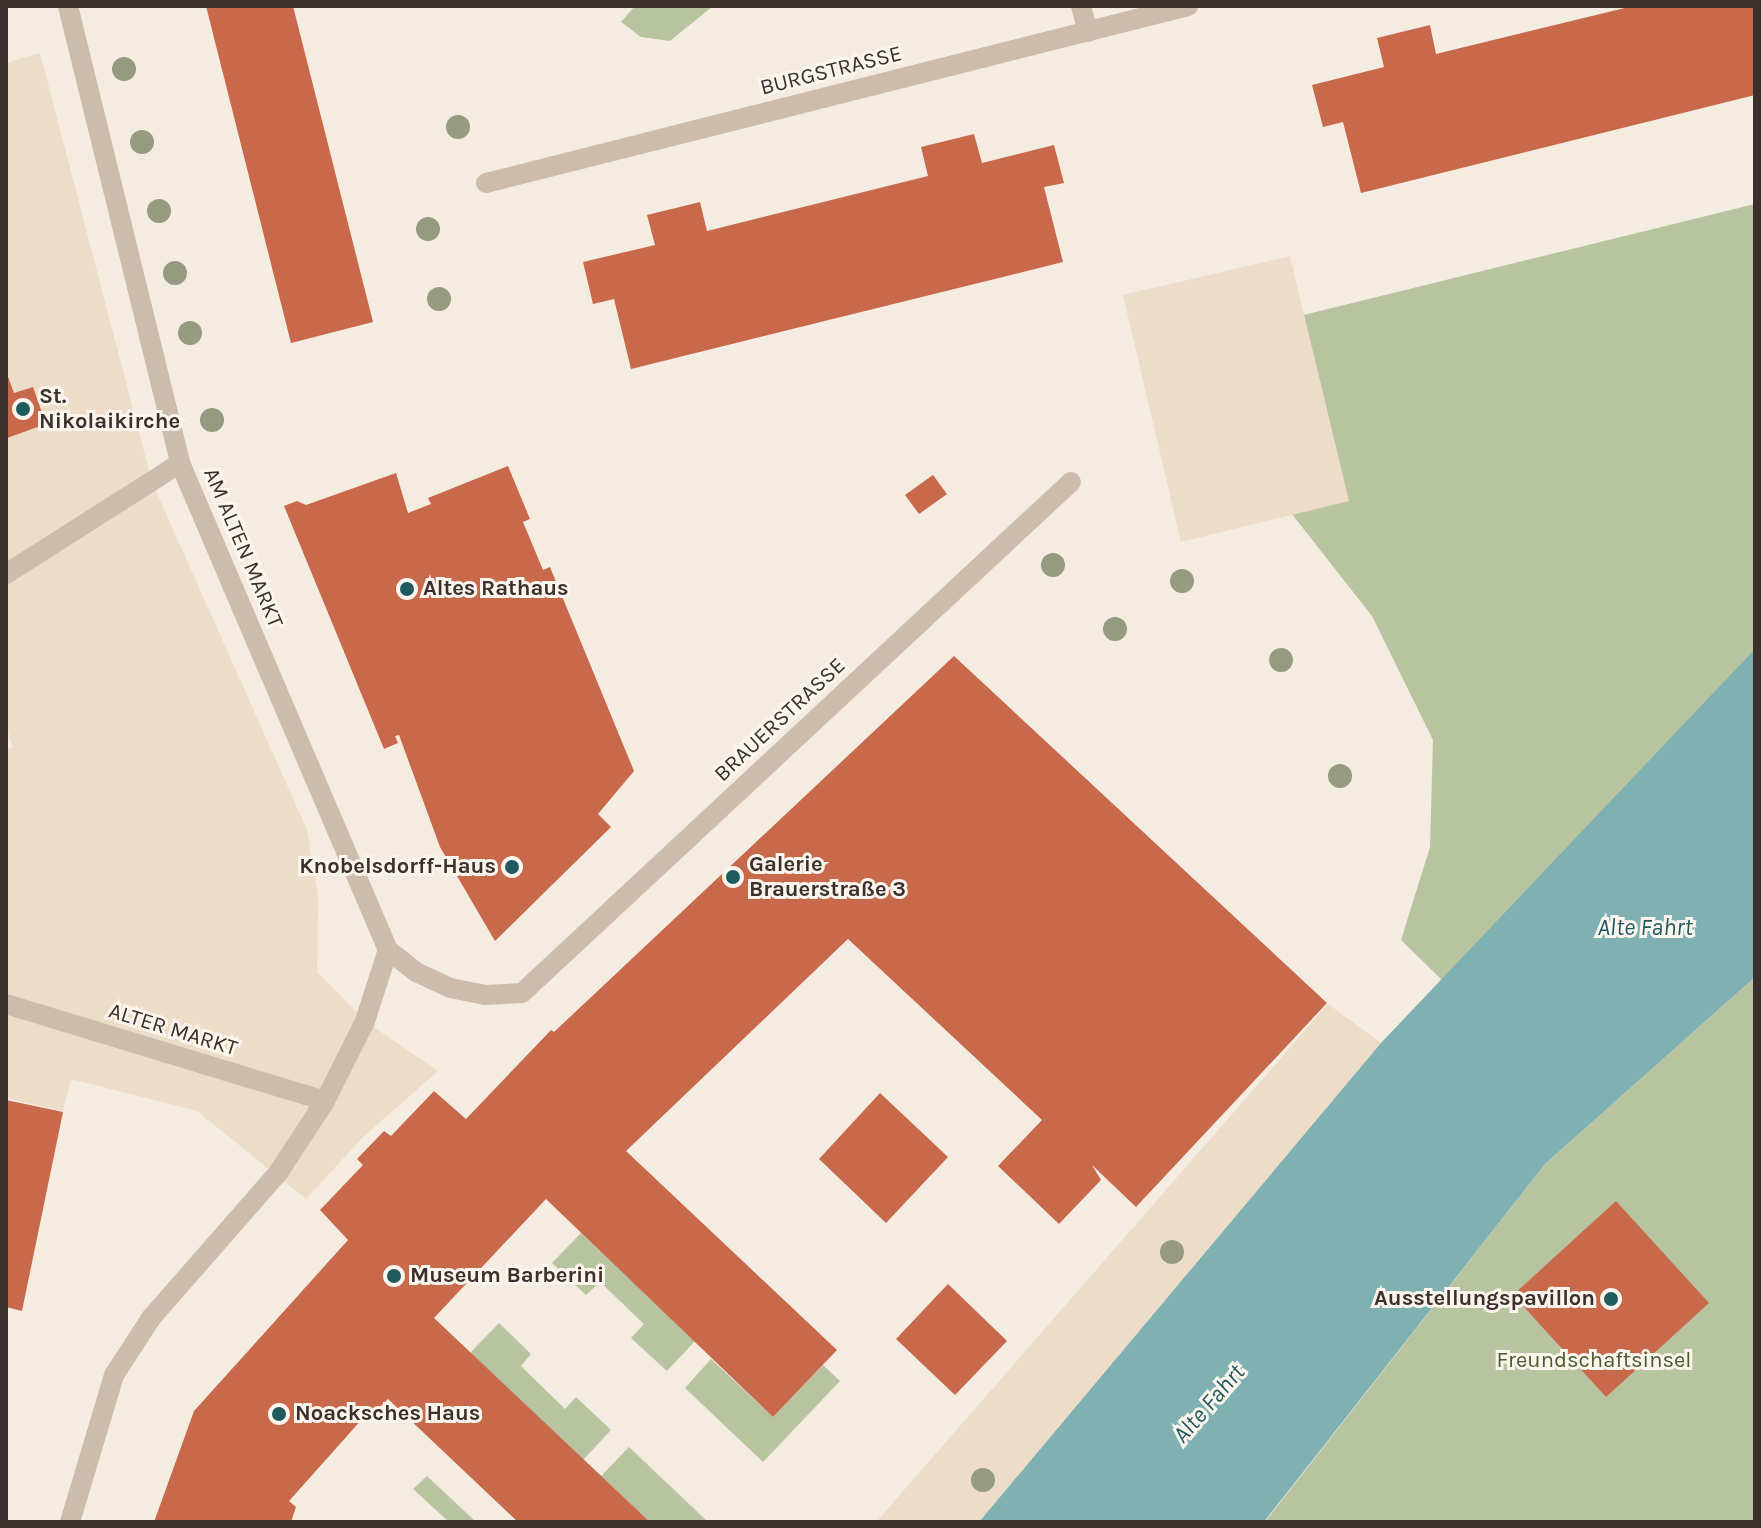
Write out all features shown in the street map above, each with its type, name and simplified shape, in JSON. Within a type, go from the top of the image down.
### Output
[{"type":"street","name":"AM ALTEN MARKT","points":[[68,6],[180,463],[388,950]]},
{"type":"street","points":[[1081,6],[1088,32]]},
{"type":"street","name":"BURGSTRASSE","points":[[486,183],[1188,6]]},
{"type":"street","points":[[6,574],[180,463]]},
{"type":"street","name":"BRAUERSTRASSE","points":[[388,950],[416,972],[450,988],[485,995],[522,993],[1071,482]]},
{"type":"street","points":[[70,1522],[114,1375],[151,1318],[278,1173],[325,1101],[365,1021],[388,950]]},
{"type":"street","name":"ALTER MARKT","points":[[6,1004],[325,1101]]},
{"type":"green space","points":[[635,6],[713,6],[670,41],[641,37],[621,22]]},
{"type":"green space","points":[[1755,204],[1755,649],[1444,982],[1401,940],[1430,847],[1433,740],[1372,616],[1262,476],[1238,331]]},
{"type":"green space","name":"Freundschaftsinsel","points":[[1755,977],[1755,1522],[1265,1522],[1545,1164]]},
{"type":"green space","points":[[581,1233],[695,1341],[667,1371],[631,1338],[644,1324],[600,1282],[586,1295],[552,1263]]},
{"type":"green space","points":[[499,1323],[531,1354],[521,1366],[565,1409],[576,1397],[611,1430],[583,1460],[470,1353]]},
{"type":"green space","points":[[711,1359],[773,1417],[823,1365],[840,1381],[763,1462],[685,1388]]},
{"type":"green space","points":[[629,1447],[707,1521],[650,1522],[601,1476]]},
{"type":"green space","points":[[427,1476],[476,1522],[449,1522],[413,1489]]},
{"type":"shaded area","points":[[40,53],[152,482],[307,830],[318,898],[317,972],[365,1021],[438,1071],[363,1137],[306,1199],[197,1111],[71,1079],[63,1111],[6,1098],[6,750],[13,747],[6,726],[6,433],[46,424],[33,387],[14,393],[6,369],[6,63]]},
{"type":"shaded area","points":[[1290,256],[1349,501],[1181,542],[1123,295]]},
{"type":"shaded area","points":[[1328,1004],[1381,1043],[979,1522],[870,1522],[878,1520]]},
{"type":"water","name":"Alte Fahrt","points":[[1755,649],[1755,977],[1545,1164],[1264,1522],[979,1522],[1381,1043]]},
{"type":"building","points":[[206,6],[293,6],[373,322],[291,343]]},
{"type":"building","points":[[1633,6],[1755,6],[1755,95],[1361,193],[1343,122],[1323,127],[1312,85],[1384,67],[1377,38],[1430,25],[1436,54]]},
{"type":"building","points":[[974,134],[982,163],[1054,145],[1064,183],[1044,187],[1063,262],[631,369],[614,299],[593,304],[583,262],[655,245],[647,215],[700,202],[707,231],[928,176],[921,147]]},
{"type":"building","name":"St. Nikolaikirche","points":[[6,371],[14,393],[33,387],[46,424],[7,438]]},
{"type":"building","points":[[508,466],[530,519],[523,522],[543,570],[550,567],[634,771],[598,814],[611,827],[495,941],[440,847],[399,735],[395,736],[398,743],[384,749],[284,506],[297,501],[306,505],[396,473],[408,513],[431,504],[428,498]]},
{"type":"building","points":[[933,475],[947,494],[919,514],[905,495]]},
{"type":"building","points":[[954,656],[1327,1003],[1136,1207],[1092,1165],[1101,1180],[1059,1224],[998,1166],[1042,1120],[848,939],[626,1151],[837,1350],[773,1417],[546,1199],[434,1318],[650,1522],[518,1522],[388,1399],[368,1419],[364,1417],[289,1501],[296,1507],[291,1522],[154,1522],[194,1411],[348,1240],[320,1210],[363,1165],[357,1159],[384,1131],[391,1136],[434,1091],[466,1119],[551,1030],[554,1032]]},
{"type":"building","points":[[880,1093],[948,1157],[886,1223],[819,1159]]},
{"type":"building","points":[[6,1100],[63,1112],[22,1311],[6,1307]]},
{"type":"building","name":"Ausstellungspavillon","points":[[1616,1201],[1709,1303],[1606,1397],[1513,1295]]},
{"type":"building","points":[[948,1284],[1007,1341],[955,1395],[896,1339]]},
{"type":"place","name":"St. Nikolaikirche","points":[[23,409]]},
{"type":"place","name":"Altes Rathaus","points":[[407,589]]},
{"type":"place","name":"Knobelsdorff-Haus","points":[[512,867]]},
{"type":"place","name":"Galerie Brauerstraße 3","points":[[733,877]]},
{"type":"place","name":"Museum Barberini","points":[[394,1276]]},
{"type":"place","name":"Ausstellungspavillon","points":[[1611,1299]]},
{"type":"place","name":"Noacksches Haus","points":[[279,1414]]}]
